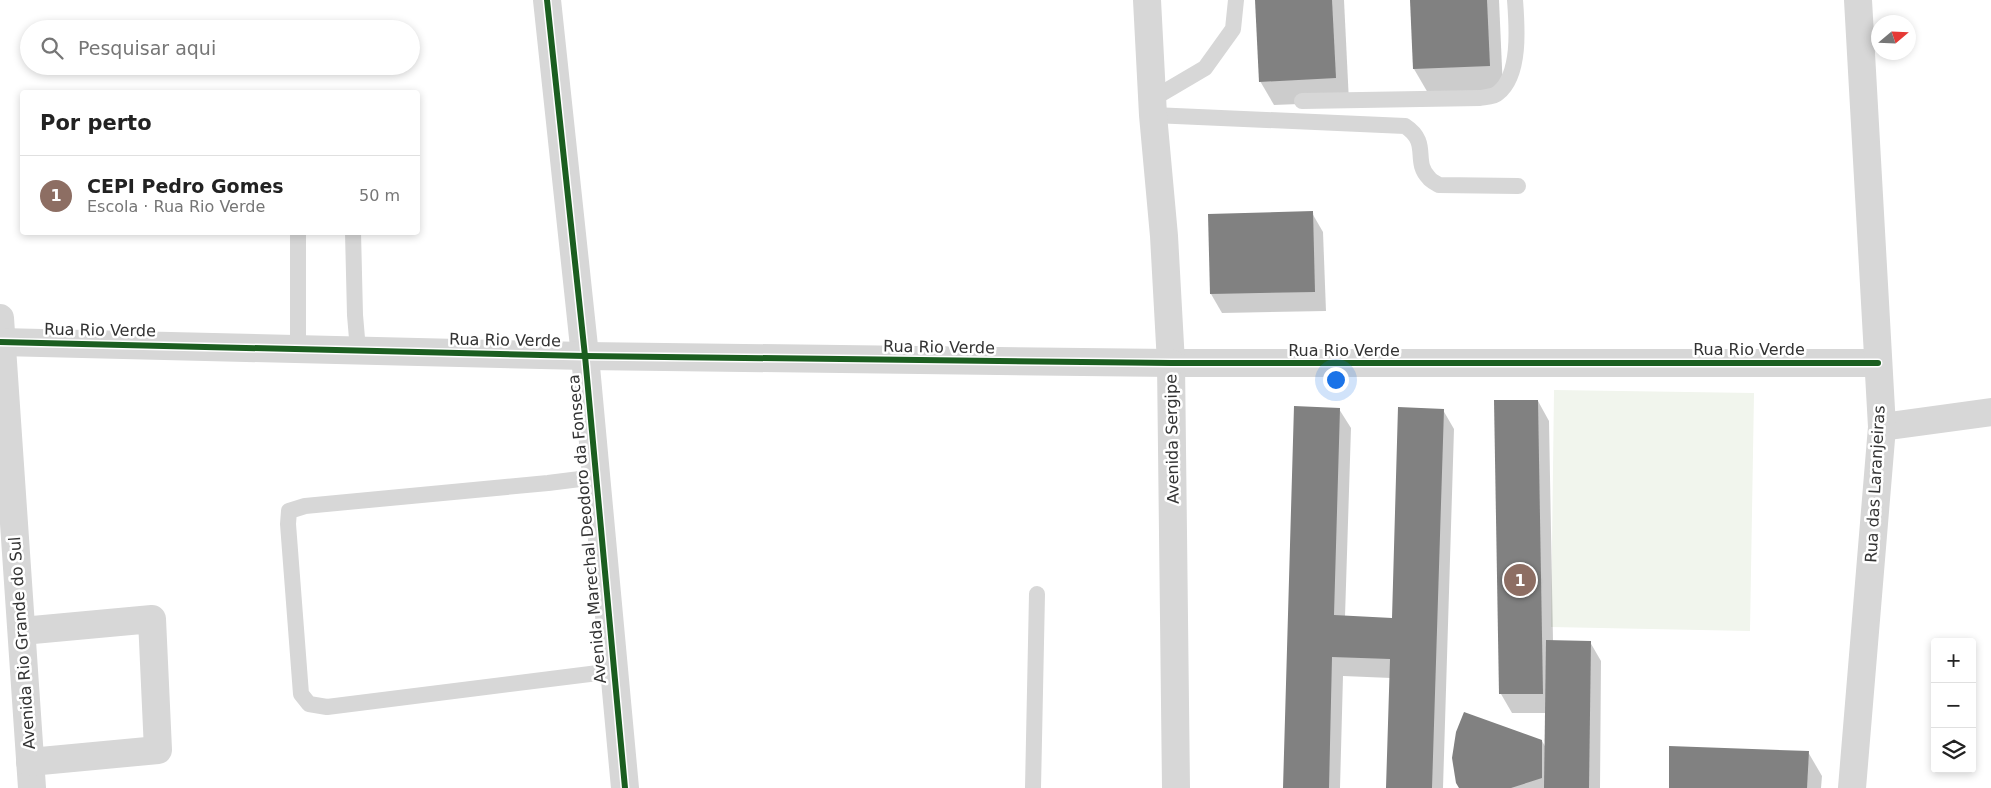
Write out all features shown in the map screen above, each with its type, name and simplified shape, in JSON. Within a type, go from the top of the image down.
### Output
[{"type":"street","name":"Avenida Marechal Deodoro da Fonseca","points":[[547,0],[585,356],[625,788]]},
{"type":"street","name":"Avenida Sergipe","points":[[1147,0],[1153,107],[1164,236],[1170,364],[1176,788]]},
{"type":"street","name":"Rua das Laranjeiras","points":[[1852,788],[1882,427],[1858,0]]},
{"type":"street","name":"Rua Rio Verde","points":[[1,334],[298,348],[585,356],[1170,364],[1878,363]]},
{"type":"street","name":"Avenida Rio Grande do Sul","points":[[1,334],[31,775]]},
{"type":"street","points":[[1882,427],[1991,412]]},
{"type":"street","points":[[22,631],[152,619],[158,750],[31,775]]},
{"type":"lane","points":[[1153,107],[1205,68],[1233,29],[1236,0]]},
{"type":"lane","points":[[1302,101],[1480,98],[1497,95],[1510,79],[1517,36],[1516,0]]},
{"type":"lane","points":[[1153,107],[1405,126],[1414,132],[1419,139],[1421,164],[1428,178],[1439,185],[1518,186]]},
{"type":"lane","points":[[298,235],[298,348]]},
{"type":"lane","points":[[353,235],[358,350]]},
{"type":"lane","points":[[596,477],[305,506],[289,511],[288,524],[301,694],[309,704],[326,707],[614,671]]},
{"type":"lane","points":[[1033,788],[1037,594]]},
{"type":"shaded area","points":[[1554,390],[1754,393],[1750,631],[1551,627]]},
{"type":"building","points":[[1255,0],[1332,0],[1336,78],[1259,82]]},
{"type":"building","points":[[1410,0],[1487,0],[1490,66],[1413,69]]},
{"type":"building","points":[[1313,211],[1315,292],[1210,294],[1208,214]]},
{"type":"building","points":[[1494,400],[1538,400],[1543,694],[1499,694]]},
{"type":"building","points":[[1294,406],[1340,408],[1334,615],[1392,618],[1398,407],[1444,409],[1432,788],[1386,788],[1390,659],[1332,657],[1329,788],[1283,788]]},
{"type":"building","points":[[1546,640],[1591,641],[1589,788],[1544,788]]},
{"type":"building","points":[[1464,712],[1542,740],[1542,778],[1511,788],[1459,788],[1456,783],[1452,758],[1456,732]]},
{"type":"building","points":[[1669,746],[1809,751],[1807,788],[1669,788]]},
{"type":"cycle path","points":[[547,0],[585,356],[625,788]]},
{"type":"cycle path","points":[[0,342],[585,356],[1171,363],[1878,363]]},
{"type":"place","name":"CEPI Pedro Gomes","points":[[1520,580]]}]
